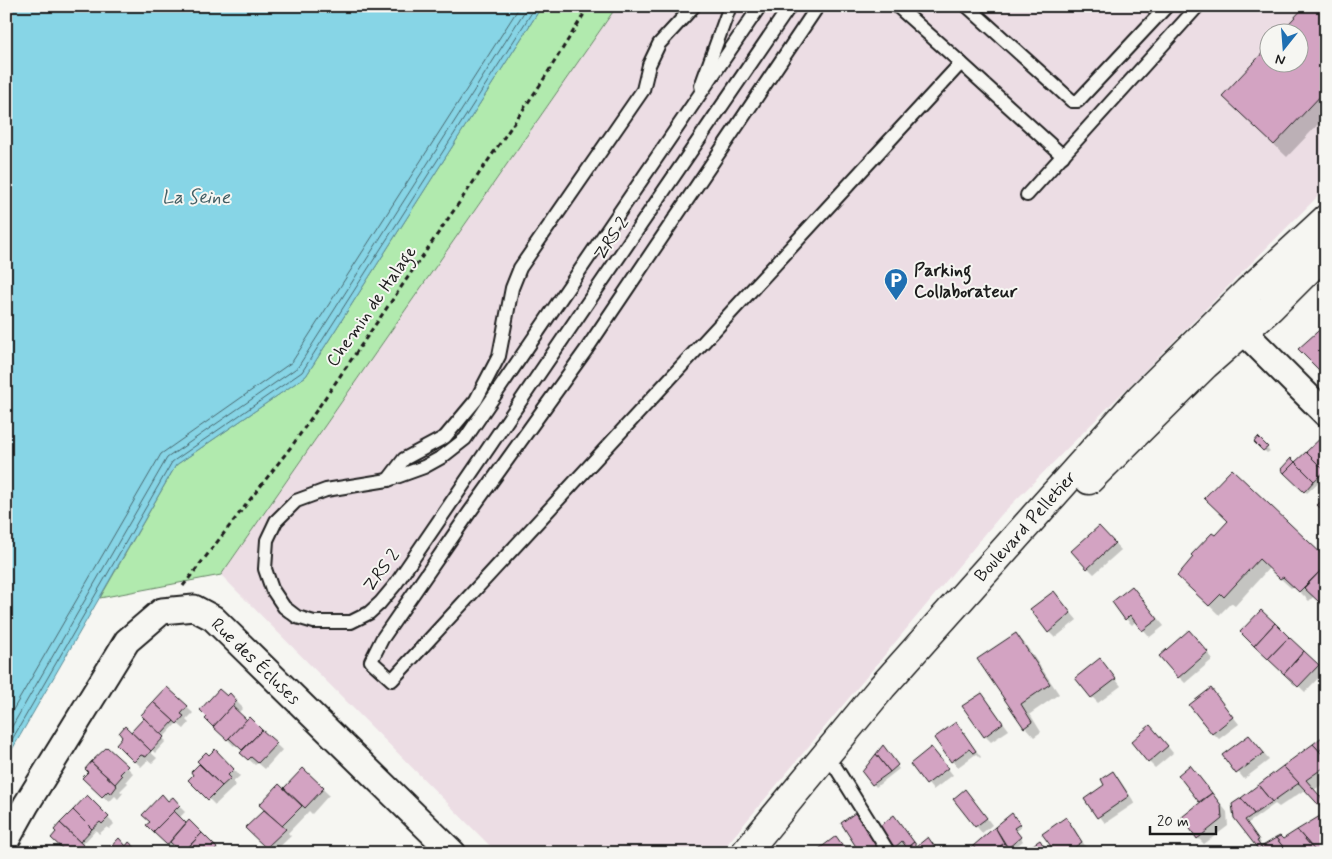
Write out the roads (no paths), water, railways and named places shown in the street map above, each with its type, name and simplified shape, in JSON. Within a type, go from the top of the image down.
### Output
[{"type":"main road","name":"Boulevard Pelletier","points":[[745,853],[889,680],[1140,397],[1219,319],[1326,219]]},
{"type":"main road","name":"Boulevard Pelletier","points":[[767,853],[836,768],[1086,483],[1205,365],[1270,308],[1326,252]]},
{"type":"street","points":[[1219,319],[1243,331],[1326,414]]},
{"type":"street","name":"Rue des Écluses","points":[[6,841],[26,805],[127,641],[162,611],[194,608],[213,618],[453,853]]},
{"type":"lane","points":[[388,480],[404,459],[445,437],[476,400],[499,356],[512,288],[520,268],[643,90],[649,66],[659,44],[694,6]]},
{"type":"lane","name":"ZRS 2","points":[[696,100],[730,6]]},
{"type":"lane","name":"ZRS 2","points":[[760,6],[465,439],[424,467],[388,480],[326,490],[296,501],[276,521],[267,540],[265,569],[272,589],[284,607],[297,617],[314,622],[351,622],[369,613],[380,603],[410,563],[790,6]]},
{"type":"lane","points":[[818,6],[586,350],[469,513],[382,639],[371,661],[392,680],[961,63]]},
{"type":"lane","points":[[897,6],[1063,156]]},
{"type":"lane","points":[[967,6],[1072,101],[1078,102],[1167,6]]},
{"type":"lane","points":[[1027,195],[1198,6]]},
{"type":"lane","points":[[836,768],[889,853]]},
{"type":"water","name":"La Seine","points":[[6,6],[542,6],[306,376],[176,465],[6,760]]},
{"type":"place","name":"Parking Collaborateur","points":[[896,301]]}]
